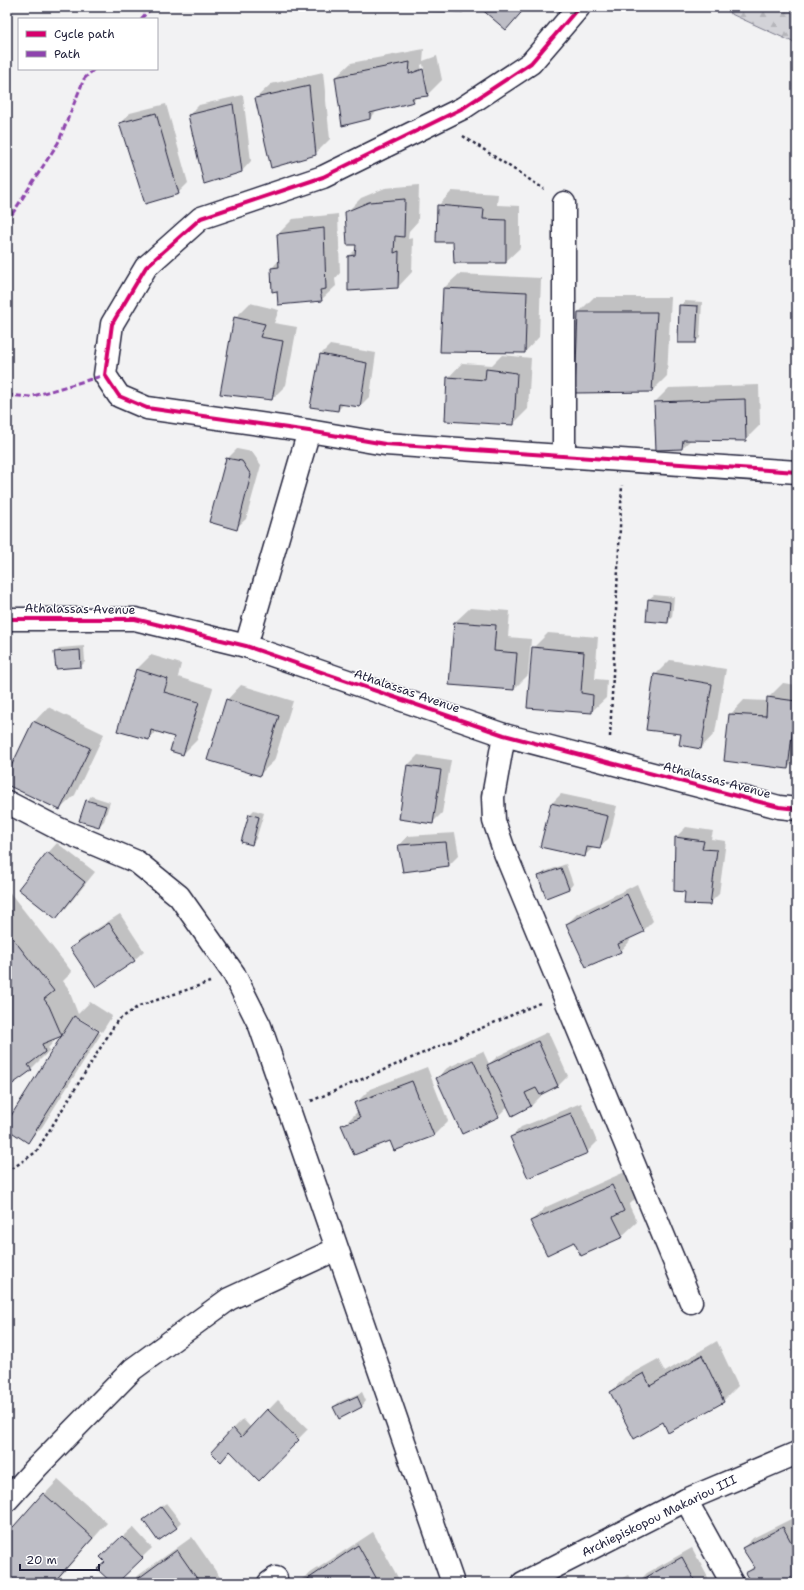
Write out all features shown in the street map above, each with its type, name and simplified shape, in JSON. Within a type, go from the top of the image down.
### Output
[{"type":"street","points":[[579,7],[531,63],[463,108],[323,178],[201,218],[146,267],[112,324],[105,376],[119,396],[147,408],[309,431],[385,444],[797,472]]},
{"type":"street","points":[[564,203],[564,456]]},
{"type":"street","points":[[246,646],[309,431]]},
{"type":"street","name":"Athalassas Avenue","points":[[7,619],[135,618],[246,646],[504,735],[779,807],[797,809]]},
{"type":"street","points":[[504,735],[493,797],[494,821],[505,853],[691,1302]]},
{"type":"street","points":[[7,802],[59,829],[137,862],[179,896],[234,974],[260,1026],[453,1583]]},
{"type":"street","points":[[7,1500],[37,1467],[133,1369],[229,1299],[337,1249]]},
{"type":"street","name":"Archiepiskopou Makariou III","points":[[524,1583],[686,1500],[797,1452]]},
{"type":"street","points":[[686,1500],[732,1583]]},
{"type":"path","points":[[439,120],[564,203]]},
{"type":"path","points":[[608,762],[623,460]]},
{"type":"path","points":[[7,1172],[36,1152],[117,1021],[139,1006],[234,974]]},
{"type":"path","points":[[289,1111],[563,993]]},
{"type":"green space","points":[[733,7],[797,7],[797,44],[729,13]]},
{"type":"building","points":[[429,7],[464,7],[463,12],[428,11]]},
{"type":"building","points":[[479,7],[526,7],[506,30]]},
{"type":"building","points":[[410,62],[409,74],[423,69],[428,96],[412,98],[414,102],[370,113],[370,119],[342,126],[335,77]]},
{"type":"building","points":[[309,86],[316,155],[271,168],[255,98]]},
{"type":"building","points":[[233,104],[242,172],[204,184],[188,115]]},
{"type":"building","points":[[156,113],[179,194],[145,204],[119,123]]},
{"type":"building","points":[[405,199],[404,237],[395,236],[394,253],[399,251],[398,288],[348,291],[348,256],[355,255],[356,245],[347,245],[345,212],[369,202]]},
{"type":"building","points":[[437,205],[484,209],[483,219],[506,220],[506,263],[454,263],[453,242],[436,242]]},
{"type":"building","points":[[324,228],[326,289],[320,290],[322,301],[278,305],[277,291],[272,292],[271,268],[279,267],[277,234]]},
{"type":"building","points":[[443,288],[527,292],[525,353],[440,352]]},
{"type":"building","points":[[679,305],[698,306],[696,343],[678,343]]},
{"type":"building","points":[[578,312],[657,312],[652,392],[575,393]]},
{"type":"building","points":[[234,317],[265,324],[260,337],[283,341],[272,400],[220,394]]},
{"type":"building","points":[[320,354],[367,363],[360,407],[339,404],[338,411],[310,407]]},
{"type":"building","points":[[486,369],[517,373],[514,425],[445,421],[447,377],[485,380]]},
{"type":"building","points":[[745,399],[746,441],[683,440],[682,449],[656,450],[654,402]]},
{"type":"building","points":[[226,458],[242,461],[251,475],[237,530],[209,522]]},
{"type":"building","points":[[648,599],[670,602],[668,623],[646,621]]},
{"type":"building","points":[[454,622],[496,625],[494,651],[517,653],[514,690],[449,685]]},
{"type":"building","points":[[532,647],[584,652],[581,693],[593,695],[592,713],[527,708]]},
{"type":"building","points":[[80,650],[81,667],[56,669],[54,652]]},
{"type":"building","points":[[136,669],[168,679],[164,692],[199,702],[183,755],[170,751],[174,737],[151,730],[149,740],[117,731]]},
{"type":"building","points":[[654,674],[712,684],[701,749],[679,745],[681,734],[646,730]]},
{"type":"building","points":[[767,697],[796,701],[788,769],[724,761],[729,714],[766,716]]},
{"type":"building","points":[[226,699],[279,716],[260,776],[207,760]]},
{"type":"building","points":[[33,721],[90,748],[60,810],[7,785],[7,775]]},
{"type":"building","points":[[407,765],[441,770],[433,824],[399,819]]},
{"type":"building","points":[[86,800],[106,806],[99,827],[79,821]]},
{"type":"building","points":[[551,803],[608,816],[600,849],[587,847],[585,857],[540,847]]},
{"type":"building","points":[[249,814],[259,817],[252,845],[241,842]]},
{"type":"building","points":[[675,837],[704,841],[702,849],[717,850],[710,905],[684,904],[685,892],[674,891]]},
{"type":"building","points":[[446,842],[449,866],[403,872],[398,845]]},
{"type":"building","points":[[47,852],[85,882],[56,919],[18,889]]},
{"type":"building","points":[[561,868],[569,889],[546,898],[538,876]]},
{"type":"building","points":[[627,894],[644,932],[618,944],[621,952],[586,967],[566,924]]},
{"type":"building","points":[[109,923],[135,961],[96,987],[70,948]]},
{"type":"building","points":[[7,931],[54,991],[44,999],[49,1006],[62,1036],[42,1044],[45,1052],[28,1065],[32,1070],[7,1088]]},
{"type":"building","points":[[74,1016],[99,1031],[28,1143],[7,1129],[7,1122]]},
{"type":"building","points":[[538,1041],[558,1086],[540,1095],[536,1088],[525,1093],[531,1106],[512,1116],[487,1065]]},
{"type":"building","points":[[473,1060],[499,1117],[462,1134],[436,1078]]},
{"type":"building","points":[[412,1081],[434,1136],[394,1151],[390,1141],[354,1155],[341,1125],[360,1118],[354,1103]]},
{"type":"building","points":[[571,1113],[588,1153],[528,1178],[510,1137]]},
{"type":"building","points":[[612,1185],[624,1211],[613,1217],[623,1237],[581,1256],[574,1242],[547,1255],[530,1221]]},
{"type":"building","points":[[702,1355],[724,1402],[668,1433],[663,1422],[634,1439],[610,1392],[644,1373],[650,1386]]},
{"type":"building","points":[[357,1396],[362,1407],[339,1419],[333,1407]]},
{"type":"building","points":[[267,1409],[299,1440],[259,1481],[230,1451],[221,1462],[211,1452],[233,1428],[241,1437]]},
{"type":"building","points":[[43,1493],[93,1538],[53,1583],[14,1583],[7,1577],[7,1534]]},
{"type":"building","points":[[161,1507],[177,1528],[158,1541],[143,1520]]},
{"type":"building","points":[[783,1527],[797,1553],[797,1577],[785,1583],[751,1583],[745,1573],[755,1568],[742,1548]]},
{"type":"building","points":[[122,1536],[143,1558],[117,1583],[112,1583],[97,1569],[105,1562],[100,1557]]},
{"type":"building","points":[[358,1545],[379,1583],[302,1583]]},
{"type":"building","points":[[177,1550],[200,1583],[132,1583]]},
{"type":"building","points":[[682,1557],[696,1583],[636,1583]]},
{"type":"marked path","points":[[142,18],[152,7]]},
{"type":"marked path","points":[[7,222],[58,143],[84,79],[93,70]]},
{"type":"marked path","points":[[7,395],[30,397],[105,375]]},
{"type":"cycle path","points":[[579,7],[531,63],[463,108],[323,177],[201,218],[146,267],[112,324],[105,375],[119,396],[147,408],[309,431],[385,444],[797,472]]},
{"type":"cycle path","points":[[7,619],[135,619],[246,646],[504,735],[779,807],[797,809]]}]
